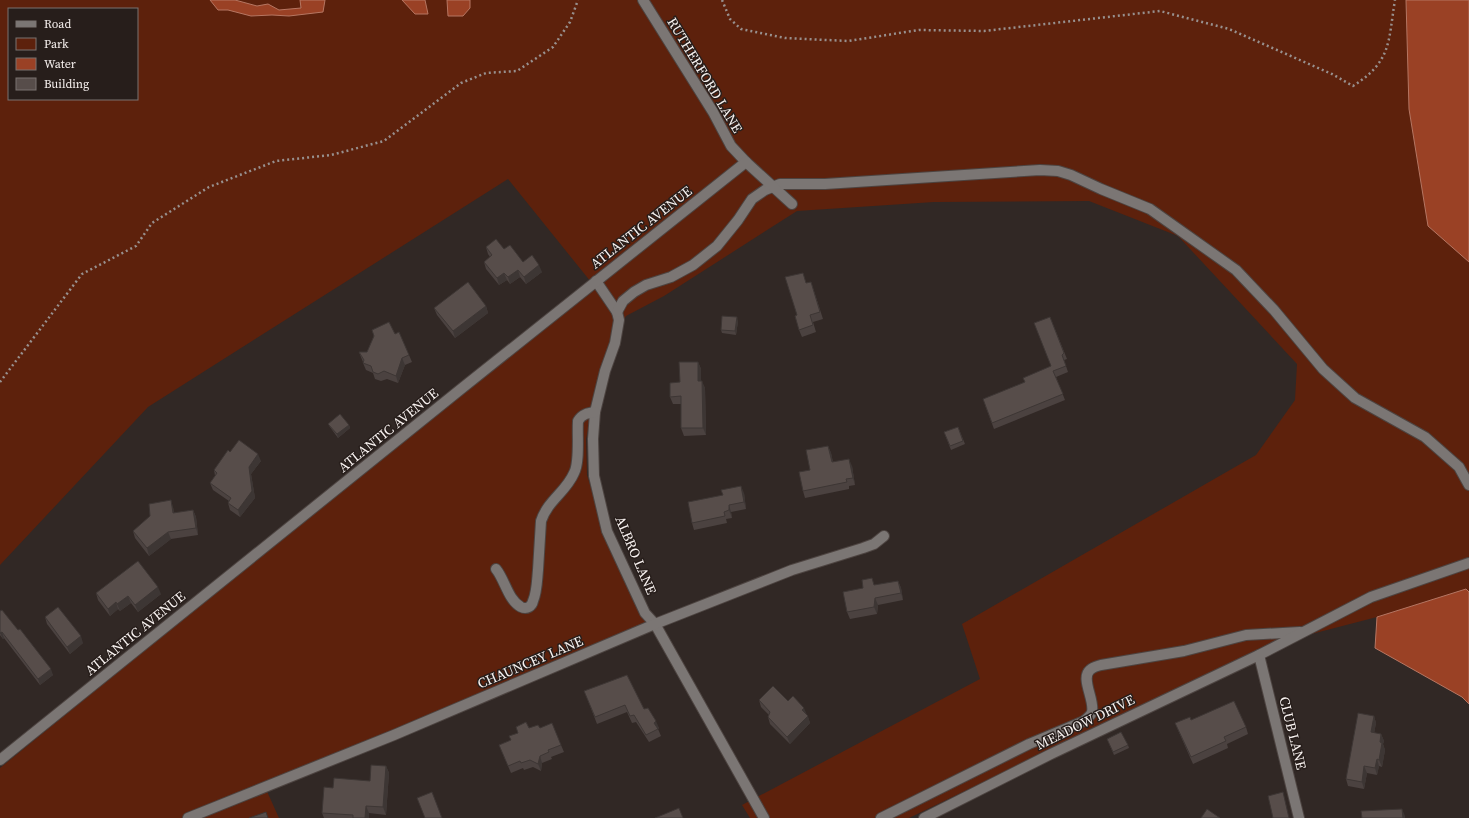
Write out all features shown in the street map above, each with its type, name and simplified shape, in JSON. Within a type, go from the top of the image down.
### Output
[{"type":"street","name":"RUTHERFORD LANE","points":[[643,0],[713,112],[731,146],[746,162]]},
{"type":"street","points":[[746,162],[792,204]]},
{"type":"street","name":"ATLANTIC AVENUE","points":[[0,760],[746,162]]},
{"type":"street","points":[[596,281],[617,312],[623,301],[634,292],[646,285],[672,276],[694,265],[717,246],[738,220],[752,199],[765,190],[780,184],[825,184],[1040,170],[1058,171],[1071,174],[1150,209],[1236,270],[1274,310],[1323,369],[1355,398],[1425,437],[1459,467],[1469,485]]},
{"type":"street","name":"ALBRO LANE","points":[[617,312],[619,324],[595,412],[593,439],[594,476],[607,531],[645,613],[655,624],[764,818]]},
{"type":"street","points":[[496,569],[516,603],[525,608],[532,604],[537,587],[541,521],[544,512],[551,502],[575,473],[577,464],[578,421],[586,414],[595,412]]},
{"type":"street","name":"CHAUNCEY LANE","points":[[188,818],[394,735],[655,624],[792,570],[874,544],[884,536]]},
{"type":"street","name":"MEADOW DRIVE","points":[[924,818],[1051,754],[1259,656],[1371,597],[1469,563]]},
{"type":"street","points":[[881,818],[1029,744],[1084,721],[1093,711],[1092,700],[1086,681],[1087,673],[1090,669],[1101,664],[1184,651],[1246,635],[1306,631]]},
{"type":"street","name":"CLUB LANE","points":[[1259,656],[1299,818]]},
{"type":"path","points":[[0,382],[82,274],[136,246],[152,222],[209,187],[276,161],[331,155],[384,141],[461,83],[486,73],[517,71],[553,47],[570,22],[578,0]]},
{"type":"path","points":[[722,0],[730,19],[741,29],[785,38],[848,40],[919,30],[984,31],[1160,11],[1228,29],[1332,74],[1353,86],[1364,78],[1382,60],[1387,49],[1395,0]]},
{"type":"green space","points":[[0,0],[1406,0],[1409,109],[1428,226],[1469,262],[1469,592],[1466,589],[1377,617],[1265,646],[909,818],[750,818],[742,805],[980,679],[962,624],[1256,455],[1295,400],[1297,364],[1178,236],[1089,201],[934,202],[797,211],[664,296],[626,316],[610,347],[598,382],[586,439],[587,475],[607,539],[649,623],[265,787],[279,818],[0,818],[0,768],[595,287],[508,179],[148,407],[0,565]]},
{"type":"water","points":[[210,0],[235,0],[257,6],[268,4],[279,10],[301,8],[300,0],[325,0],[323,12],[289,16],[251,16],[228,10],[218,10]]},
{"type":"water","points":[[402,0],[425,0],[428,14],[415,14]]},
{"type":"water","points":[[447,0],[470,0],[470,8],[463,16],[448,16]]},
{"type":"water","points":[[1406,0],[1469,0],[1469,262],[1428,226],[1409,109]]},
{"type":"water","points":[[1466,589],[1469,592],[1469,704],[1462,697],[1375,648],[1377,617]]},
{"type":"building","points":[[496,239],[504,249],[510,245],[523,262],[532,255],[539,265],[524,277],[518,270],[508,277],[504,273],[497,278],[484,262],[492,255],[486,247]]},
{"type":"building","points":[[803,273],[806,283],[811,282],[820,312],[810,315],[813,325],[799,330],[795,316],[797,315],[785,277]]},
{"type":"building","points":[[468,282],[486,306],[453,331],[434,308]]},
{"type":"building","points":[[722,316],[737,317],[735,331],[721,330]]},
{"type":"building","points":[[1050,317],[1064,353],[1062,355],[1066,366],[1053,371],[1063,394],[992,423],[983,399],[1025,382],[1023,378],[1051,366],[1034,323]]},
{"type":"building","points":[[389,322],[395,334],[399,332],[409,355],[402,358],[396,376],[384,371],[378,374],[373,372],[371,366],[363,363],[364,360],[359,352],[367,352],[374,336],[372,330]]},
{"type":"building","points":[[679,362],[698,362],[698,381],[702,381],[703,428],[681,428],[681,396],[670,397],[670,383],[680,382]]},
{"type":"building","points":[[340,414],[349,425],[337,434],[328,424]]},
{"type":"building","points":[[958,427],[963,441],[950,446],[944,432]]},
{"type":"building","points":[[239,440],[258,454],[249,467],[252,491],[238,510],[228,503],[231,498],[210,483],[217,473],[214,470],[228,450],[230,452]]},
{"type":"building","points":[[828,446],[832,462],[849,459],[853,478],[846,479],[847,482],[803,491],[799,472],[810,470],[806,450]]},
{"type":"building","points":[[741,486],[744,502],[729,505],[729,510],[724,512],[725,516],[692,523],[688,502],[723,495],[721,490]]},
{"type":"building","points":[[171,500],[173,513],[193,510],[196,528],[168,532],[147,548],[133,531],[150,516],[149,504]]},
{"type":"building","points":[[138,561],[158,587],[135,605],[128,596],[117,604],[116,602],[108,609],[96,593]]},
{"type":"building","points":[[872,578],[874,585],[898,581],[901,593],[875,598],[874,607],[847,612],[843,592],[863,588],[862,580]]},
{"type":"building","points":[[58,607],[81,636],[67,647],[45,617]]},
{"type":"building","points":[[2,610],[18,630],[20,629],[51,669],[38,679],[2,632],[0,633],[0,611]]},
{"type":"building","points":[[627,675],[644,709],[648,708],[656,721],[654,723],[658,729],[646,735],[634,715],[630,716],[625,705],[595,717],[584,691]]},
{"type":"building","points":[[773,686],[788,701],[793,696],[804,708],[802,710],[808,716],[787,737],[768,717],[770,712],[759,700]]},
{"type":"building","points":[[1234,701],[1246,727],[1224,737],[1226,741],[1191,757],[1175,723],[1190,717],[1191,720]]},
{"type":"building","points":[[1358,713],[1374,716],[1371,732],[1381,734],[1380,742],[1382,743],[1379,760],[1377,759],[1375,768],[1364,766],[1362,782],[1346,779]]},
{"type":"building","points":[[526,722],[529,728],[538,725],[540,728],[552,723],[561,745],[548,750],[549,752],[540,756],[538,764],[530,760],[521,763],[520,761],[508,766],[499,745],[511,740],[509,736],[518,733],[516,727]]},
{"type":"building","points":[[1121,732],[1128,745],[1113,752],[1107,739]]},
{"type":"building","points":[[371,765],[386,766],[383,807],[366,806],[365,818],[353,818],[353,815],[322,813],[324,787],[333,788],[334,778],[370,781]]},
{"type":"building","points":[[432,792],[442,818],[425,818],[417,798]]},
{"type":"building","points":[[1283,792],[1289,818],[1273,818],[1268,796]]},
{"type":"building","points":[[679,808],[683,818],[655,818]]},
{"type":"building","points":[[1207,809],[1220,818],[1201,818]]},
{"type":"building","points":[[1402,809],[1403,818],[1362,818],[1361,811]]},
{"type":"building","points":[[266,812],[268,818],[249,818]]}]
